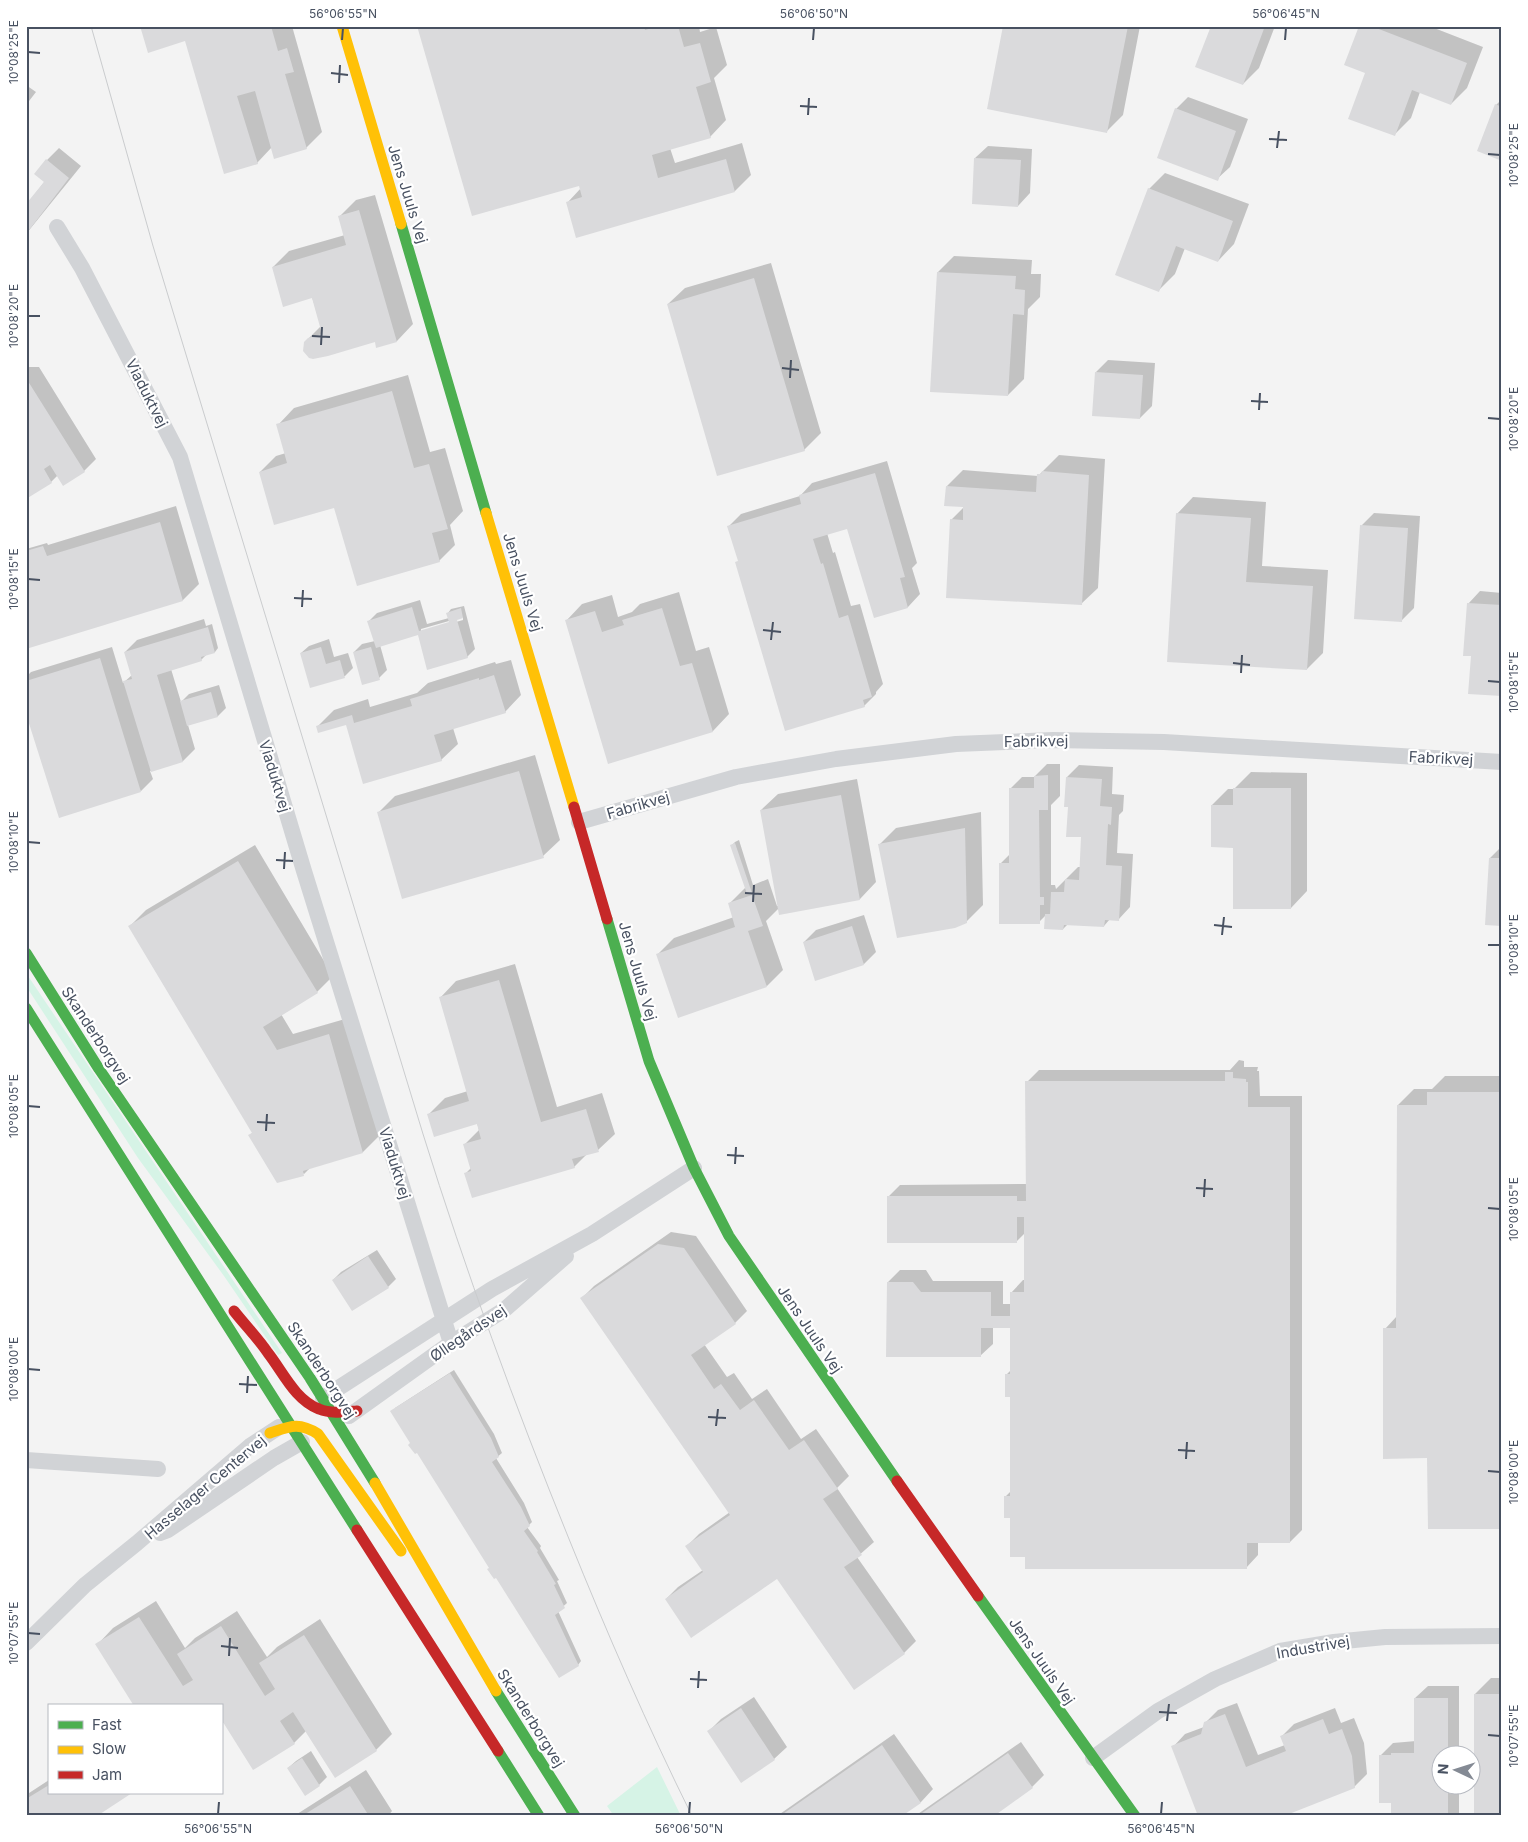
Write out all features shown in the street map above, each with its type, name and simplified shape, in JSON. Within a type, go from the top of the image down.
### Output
[{"type":"main road","name":"Jens Juuls Vej","points":[[342,26],[649,1061],[694,1168],[729,1236],[800,1342],[1135,1816]]},
{"type":"main road","name":"Skanderborgvej","points":[[26,953],[105,1076],[302,1413],[302,1442],[539,1816]]},
{"type":"main road","name":"Skanderborgvej","points":[[26,1008],[170,1233],[302,1413],[335,1418],[388,1503],[508,1711],[575,1816]]},
{"type":"main road","points":[[170,1233],[273,1359],[294,1389],[307,1427],[318,1434],[336,1456],[373,1513],[475,1654]]},
{"type":"main road","name":"Hasselager Centervej","points":[[302,1442],[318,1434],[335,1418]]},
{"type":"street","name":"Viaduktvej","points":[[58,227],[82,268],[180,456],[304,871],[451,1344]]},
{"type":"street","name":"Fabrikvej","points":[[579,822],[736,777],[836,759],[956,744],[1053,740],[1164,742],[1502,762]]},
{"type":"street","name":"Øllegårdsvej","points":[[302,1413],[444,1320],[492,1290],[592,1234],[694,1168]]},
{"type":"street","name":"Øllegårdsvej","points":[[335,1418],[357,1411],[451,1344],[504,1310],[592,1234]]},
{"type":"street","name":"Hasselager Centervej","points":[[26,1643],[86,1585],[250,1446],[302,1413]]},
{"type":"street","name":"Hasselager Centervej","points":[[137,1543],[168,1530],[274,1458],[302,1442]]},
{"type":"street","points":[[26,1460],[158,1469]]},
{"type":"street","name":"Industrivej","points":[[1093,1758],[1158,1711],[1216,1679],[1280,1651],[1334,1642],[1385,1637],[1502,1636]]},
{"type":"green space","points":[[26,973],[282,1353],[278,1355],[224,1276],[138,1158],[26,986]]},
{"type":"green space","points":[[657,1767],[681,1816],[614,1816],[607,1806]]},
{"type":"building","points":[[140,26],[271,26],[278,51],[287,48],[294,72],[285,74],[307,149],[274,159],[255,91],[237,96],[258,164],[224,174],[185,41],[148,53]]},
{"type":"building","points":[[417,26],[644,26],[645,30],[659,26],[678,26],[684,47],[700,43],[711,82],[696,87],[711,138],[652,155],[658,178],[726,159],[735,192],[576,238],[566,202],[582,197],[579,186],[472,216]]},
{"type":"building","points":[[1003,26],[1128,26],[1107,133],[987,109]]},
{"type":"building","points":[[1211,26],[1265,26],[1243,85],[1195,67]]},
{"type":"building","points":[[1359,26],[1371,26],[1467,63],[1451,105],[1412,90],[1395,136],[1348,119],[1365,73],[1344,65]]},
{"type":"building","points":[[1495,104],[1502,107],[1502,161],[1477,151]]},
{"type":"building","points":[[1175,108],[1236,131],[1218,181],[1157,158]]},
{"type":"building","points":[[974,158],[1021,160],[1018,207],[972,204]]},
{"type":"building","points":[[46,159],[69,178],[26,234],[26,204],[44,182],[34,174]]},
{"type":"building","points":[[1148,188],[1233,221],[1218,262],[1176,246],[1159,292],[1115,275]]},
{"type":"building","points":[[359,210],[397,342],[376,348],[375,342],[328,356],[309,358],[303,351],[304,342],[308,338],[322,334],[312,298],[283,307],[272,267],[346,245],[338,216]]},
{"type":"building","points":[[937,272],[1016,276],[1015,289],[1025,290],[1024,315],[1013,314],[1008,396],[930,392]]},
{"type":"building","points":[[754,278],[805,451],[717,476],[667,304]]},
{"type":"building","points":[[1095,372],[1143,375],[1140,419],[1092,416]]},
{"type":"building","points":[[26,378],[85,472],[63,486],[50,465],[44,469],[52,483],[26,499]]},
{"type":"building","points":[[392,391],[414,468],[429,464],[448,529],[432,533],[440,562],[357,586],[334,508],[274,525],[259,472],[287,463],[276,424]]},
{"type":"building","points":[[1042,471],[1089,475],[1082,605],[946,598],[950,519],[963,520],[963,507],[944,506],[946,486],[1036,492],[1037,474],[1041,474]]},
{"type":"building","points":[[875,473],[905,577],[900,578],[908,608],[874,618],[847,529],[813,539],[821,564],[823,563],[839,618],[848,615],[872,697],[863,700],[865,707],[785,731],[735,562],[738,561],[727,526],[801,504],[799,495]]},
{"type":"building","points":[[1176,513],[1251,518],[1246,582],[1313,586],[1307,670],[1167,662]]},
{"type":"building","points":[[160,522],[183,601],[26,649],[26,551],[43,546],[47,556]]},
{"type":"building","points":[[1360,525],[1408,528],[1402,622],[1354,619]]},
{"type":"building","points":[[1467,603],[1502,605],[1502,696],[1468,694],[1471,656],[1463,656]]},
{"type":"building","points":[[412,607],[419,631],[449,622],[446,613],[461,608],[463,618],[457,620],[468,658],[427,670],[418,635],[376,648],[367,621]]},
{"type":"building","points":[[662,608],[680,666],[692,663],[713,732],[608,764],[565,620],[595,611],[602,632],[624,625],[622,620]]},
{"type":"building","points":[[208,627],[215,653],[201,657],[202,661],[157,675],[183,762],[151,772],[123,681],[132,679],[124,652]]},
{"type":"building","points":[[321,647],[326,664],[340,660],[345,678],[310,688],[300,653]]},
{"type":"building","points":[[371,647],[380,680],[362,685],[353,652]]},
{"type":"building","points":[[100,658],[141,792],[59,818],[26,714],[26,681]]},
{"type":"building","points":[[494,675],[506,713],[434,735],[442,761],[363,784],[346,725],[318,733],[316,726],[352,715],[354,723],[412,706],[410,699]]},
{"type":"building","points":[[211,692],[218,717],[187,726],[180,701]]},
{"type":"building","points":[[519,771],[544,858],[402,899],[377,812]]},
{"type":"building","points":[[1048,775],[1048,810],[1039,810],[1040,897],[1044,897],[1044,905],[1040,905],[1040,924],[999,924],[999,863],[1009,863],[1009,788],[1034,788],[1034,776]]},
{"type":"building","points":[[1066,777],[1102,779],[1100,806],[1112,807],[1111,825],[1108,824],[1106,865],[1122,866],[1119,921],[1105,920],[1104,927],[1064,925],[1063,930],[1044,929],[1045,914],[1050,914],[1051,892],[1064,892],[1065,879],[1079,880],[1081,837],[1066,837],[1068,807],[1064,807]]},
{"type":"building","points":[[1233,788],[1291,788],[1291,909],[1233,909],[1233,848],[1211,847],[1211,805],[1233,805]]},
{"type":"building","points":[[841,795],[860,900],[779,915],[760,810]]},
{"type":"building","points":[[965,828],[967,923],[955,928],[897,938],[878,844]]},
{"type":"building","points":[[735,843],[752,893],[747,894],[730,845]]},
{"type":"building","points":[[1489,858],[1502,858],[1502,926],[1485,925]]},
{"type":"building","points":[[238,861],[318,993],[263,1027],[277,1050],[329,1034],[363,1153],[303,1171],[304,1176],[277,1183],[248,1135],[252,1133],[128,926]]},
{"type":"building","points":[[752,895],[763,926],[748,931],[767,987],[678,1018],[656,954],[735,927],[728,903]]},
{"type":"building","points":[[852,926],[864,965],[815,981],[803,942]]},
{"type":"building","points":[[499,980],[541,1122],[586,1109],[599,1152],[572,1159],[575,1168],[472,1198],[464,1173],[471,1171],[463,1144],[481,1139],[477,1124],[434,1137],[427,1114],[469,1101],[439,997]]},
{"type":"building","points":[[1225,1072],[1233,1072],[1233,1078],[1246,1079],[1246,1082],[1248,1082],[1248,1107],[1290,1107],[1290,1543],[1247,1543],[1247,1569],[1025,1569],[1025,1557],[1010,1557],[1010,1518],[1004,1518],[1004,1496],[1010,1496],[1010,1397],[1005,1397],[1005,1374],[1010,1374],[1010,1328],[981,1328],[981,1357],[886,1357],[887,1282],[913,1282],[921,1292],[991,1292],[991,1316],[1010,1316],[1010,1292],[1024,1292],[1024,1217],[1017,1217],[1017,1243],[887,1243],[887,1196],[1017,1196],[1017,1201],[1026,1201],[1025,1081],[1225,1081]]},
{"type":"building","points":[[1427,1092],[1502,1092],[1502,1529],[1428,1529],[1427,1458],[1383,1459],[1383,1328],[1396,1328],[1397,1105],[1427,1105]]},
{"type":"building","points":[[658,1244],[684,1248],[736,1324],[691,1355],[714,1389],[721,1384],[740,1410],[754,1400],[789,1450],[804,1440],[838,1489],[823,1499],[862,1555],[844,1567],[905,1654],[854,1690],[777,1579],[691,1638],[665,1599],[703,1572],[685,1546],[730,1515],[580,1298]]},
{"type":"building","points":[[368,1256],[389,1288],[352,1311],[332,1280]]},
{"type":"building","points":[[450,1373],[491,1438],[499,1457],[492,1462],[521,1507],[530,1526],[524,1531],[538,1551],[556,1584],[554,1585],[565,1608],[555,1615],[579,1666],[559,1678],[496,1578],[494,1579],[487,1569],[489,1568],[417,1453],[415,1454],[408,1445],[410,1443],[390,1411]]},
{"type":"building","points":[[139,1617],[183,1686],[193,1680],[177,1654],[221,1626],[265,1696],[275,1689],[259,1663],[304,1635],[377,1751],[335,1778],[293,1712],[280,1721],[295,1744],[253,1770],[222,1721],[222,1704],[133,1704],[95,1644]]},
{"type":"building","points":[[1474,1694],[1502,1694],[1502,1816],[1474,1816],[1474,1794],[1480,1794],[1480,1744],[1474,1744]]},
{"type":"building","points":[[1414,1698],[1448,1698],[1448,1744],[1430,1744],[1430,1794],[1448,1794],[1448,1816],[1391,1816],[1391,1803],[1379,1803],[1379,1755],[1414,1753]]},
{"type":"building","points":[[741,1708],[775,1760],[741,1783],[707,1731]]},
{"type":"building","points":[[1225,1714],[1246,1767],[1286,1751],[1280,1736],[1323,1719],[1329,1734],[1342,1729],[1352,1756],[1355,1788],[1284,1816],[1198,1816],[1171,1746],[1201,1734],[1204,1722]]},
{"type":"building","points":[[882,1745],[921,1803],[902,1816],[780,1816]]},
{"type":"building","points":[[1008,1753],[1033,1788],[994,1816],[918,1816]]},
{"type":"building","points":[[302,1758],[320,1786],[305,1796],[287,1768]]},
{"type":"building","points":[[48,1786],[48,1794],[130,1794],[97,1816],[26,1816],[26,1799]]},
{"type":"building","points":[[350,1786],[369,1816],[302,1816]]},
{"type":"tram line","points":[[91,26],[153,246],[456,1237],[510,1389],[569,1539],[628,1679],[692,1816]]},
{"type":"traffic: fast","points":[[401,224],[486,513]]},
{"type":"traffic: fast","points":[[607,919],[649,1061],[694,1168],[729,1236],[897,1481]]},
{"type":"traffic: fast","points":[[26,953],[99,1069],[310,1378],[375,1483]]},
{"type":"traffic: fast","points":[[26,1008],[357,1530]]},
{"type":"traffic: fast","points":[[978,1596],[1135,1816]]},
{"type":"traffic: fast","points":[[496,1691],[575,1816]]},
{"type":"traffic: fast","points":[[498,1751],[539,1816]]},
{"type":"traffic: slow","points":[[342,26],[401,224]]},
{"type":"traffic: slow","points":[[486,513],[574,807]]},
{"type":"traffic: slow","points":[[270,1433],[295,1426],[318,1434],[401,1551]]},
{"type":"traffic: slow","points":[[375,1483],[496,1691]]},
{"type":"traffic: jam","points":[[574,807],[607,919]]},
{"type":"traffic: jam","points":[[234,1311],[274,1360],[290,1385],[303,1399],[311,1405],[328,1412],[357,1411]]},
{"type":"traffic: jam","points":[[897,1481],[978,1596]]},
{"type":"traffic: jam","points":[[357,1530],[498,1751]]}]
